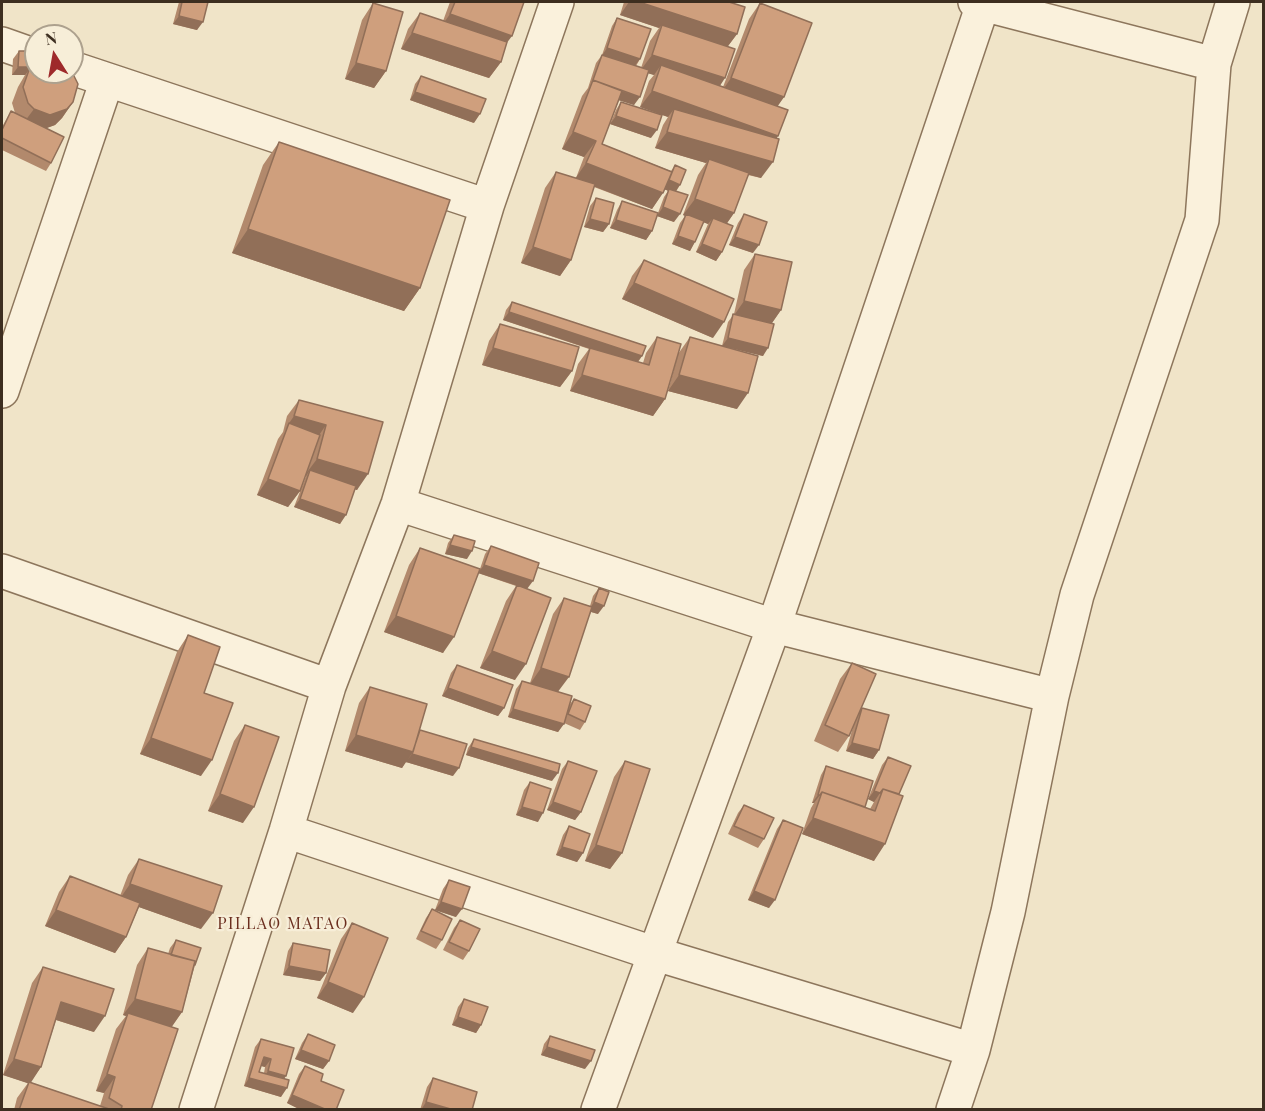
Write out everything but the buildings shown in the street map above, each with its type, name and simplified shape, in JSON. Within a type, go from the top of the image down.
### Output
[{"type":"street","points":[[196,1110],[286,831],[329,686],[398,504],[487,206],[557,2]]},
{"type":"street","points":[[953,1110],[973,1050],[1008,912],[1052,696],[1077,595],[1152,364],[1202,220],[1214,64],[1233,2]]},
{"type":"street","points":[[598,1110],[774,626],[979,3],[1214,64]]},
{"type":"street","points":[[2,44],[24,52]]},
{"type":"street","points":[[84,72],[487,206]]},
{"type":"street","points":[[2,391],[107,80]]},
{"type":"street","points":[[398,504],[774,626],[1052,696]]},
{"type":"street","points":[[2,571],[296,672],[329,686]]},
{"type":"street","points":[[286,831],[656,954],[973,1050]]},
{"type":"district","name":"PILLAO MATAO","points":[[283,924]]}]
